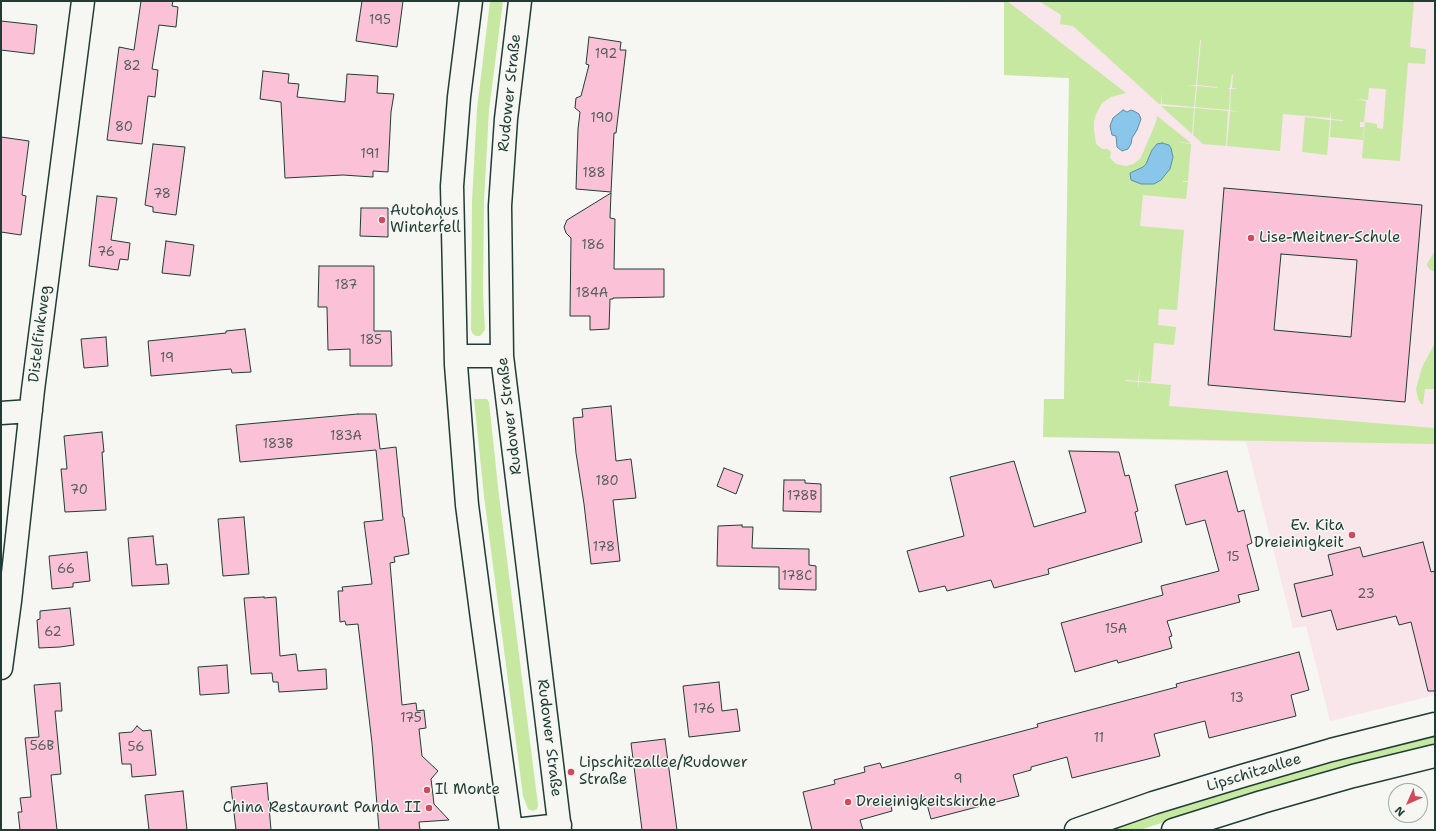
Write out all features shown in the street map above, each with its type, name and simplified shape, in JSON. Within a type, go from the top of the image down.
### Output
[{"type":"main road","name":"Distelfinkweg","points":[[1,668],[31,411],[83,1]]},
{"type":"main road","points":[[471,1],[459,97],[452,186],[456,356],[467,505],[513,830],[560,828]]},
{"type":"main road","name":"Rudower Straße","points":[[520,1],[506,119],[500,206],[502,356],[560,828]]},
{"type":"main road","points":[[456,356],[502,356]]},
{"type":"main road","points":[[1,413],[31,411]]},
{"type":"main road","name":"Lipschitzallee","points":[[1076,830],[1153,803],[1242,776],[1331,750],[1435,724]]},
{"type":"main road","name":"Lipschitzallee","points":[[1173,830],[1353,776],[1435,756]]},
{"type":"shaded area","name":"Lise-Meitner-Schule","points":[[873,1],[1435,1],[1435,695],[1330,721],[1306,626],[1293,628],[1246,442],[1043,437],[1044,399],[1064,399],[1069,78],[1004,75],[1004,3]]},
{"type":"green space","points":[[490,1],[503,1],[489,110],[484,201],[483,292],[485,330],[480,336],[476,336],[471,330],[472,202],[477,109]]},
{"type":"green space","points":[[1004,1],[1007,1],[1126,93],[1111,97],[1102,103],[1096,114],[1094,122],[1096,144],[1102,149],[1108,149],[1111,152],[1110,158],[1116,164],[1126,166],[1133,164],[1140,159],[1156,122],[1157,116],[1191,143],[1175,142],[1191,144],[1188,181],[1183,181],[1188,182],[1186,199],[1143,195],[1140,226],[1184,230],[1177,310],[1159,309],[1158,325],[1176,327],[1174,345],[1154,343],[1151,382],[1139,381],[1140,365],[1138,381],[1126,381],[1138,382],[1138,389],[1139,382],[1171,385],[1169,406],[1435,428],[1435,444],[1043,437],[1044,399],[1064,399],[1069,78],[1004,75]]},
{"type":"green space","points":[[1039,1],[1414,1],[1410,47],[1426,49],[1425,64],[1408,63],[1400,161],[1362,158],[1365,122],[1377,124],[1377,128],[1383,129],[1386,89],[1369,88],[1368,100],[1355,99],[1366,101],[1364,122],[1360,122],[1360,127],[1364,127],[1363,140],[1330,137],[1331,120],[1343,121],[1331,119],[1331,110],[1330,118],[1283,114],[1280,151],[1227,146],[1230,111],[1240,112],[1230,110],[1231,89],[1240,89],[1232,88],[1232,74],[1230,88],[1227,89],[1230,89],[1229,110],[1195,107],[1197,86],[1217,88],[1197,85],[1201,40],[1196,85],[1186,85],[1196,86],[1194,107],[1162,104],[1162,92],[1161,104],[1159,104],[1073,26],[1060,24],[1061,15]]},
{"type":"green space","points":[[1161,106],[1194,108],[1192,134]]},
{"type":"green space","points":[[1195,108],[1228,111],[1226,146],[1203,144],[1193,135]]},
{"type":"green space","points":[[1305,117],[1330,120],[1327,155],[1302,152]]},
{"type":"green space","points":[[1435,251],[1435,272],[1429,269],[1427,265]]},
{"type":"green space","points":[[1435,343],[1435,389],[1425,389],[1423,404],[1421,404],[1418,399],[1416,389],[1422,367]]},
{"type":"green space","points":[[474,399],[487,399],[489,402],[499,496],[538,805],[537,809],[533,811],[528,809],[523,796],[484,496]]},
{"type":"green space","points":[[1435,734],[1435,745],[1385,757],[1206,808],[1140,830],[1107,830],[1310,767]]},
{"type":"water","points":[[1123,110],[1127,112],[1131,110],[1134,111],[1139,114],[1141,119],[1132,138],[1131,144],[1128,149],[1122,151],[1117,147],[1116,136],[1112,135],[1110,126],[1113,118]]},
{"type":"water","points":[[1162,143],[1169,145],[1173,157],[1170,169],[1161,180],[1154,184],[1141,184],[1131,180],[1130,173],[1143,167],[1146,164],[1152,150],[1157,144]]},
{"type":"building","points":[[141,1],[173,1],[172,6],[178,7],[176,27],[159,25],[152,69],[158,70],[155,97],[148,96],[142,144],[107,140],[119,47],[134,50]]},
{"type":"building","points":[[362,1],[403,1],[397,47],[356,41]]},
{"type":"building","points":[[1,21],[37,25],[34,54],[1,50]]},
{"type":"building","points":[[589,37],[621,42],[620,50],[626,50],[616,133],[614,133],[611,192],[576,189],[580,112],[575,108],[576,98],[581,96],[589,65],[586,64]]},
{"type":"building","points":[[263,71],[289,74],[288,83],[299,84],[297,97],[345,102],[347,74],[378,76],[377,93],[394,94],[391,112],[388,172],[373,171],[373,177],[343,175],[285,178],[281,102],[260,99]]},
{"type":"building","points":[[1,137],[29,141],[22,195],[26,196],[21,235],[1,232]]},
{"type":"building","points":[[153,144],[185,147],[176,215],[153,212],[153,207],[145,205]]},
{"type":"building","points":[[1224,188],[1422,205],[1405,402],[1208,385]],"holes":[[[1281,254],[1357,260],[1351,337],[1274,330]]]},
{"type":"building","points":[[611,193],[610,218],[615,219],[614,269],[664,269],[664,297],[610,299],[609,329],[590,330],[590,316],[570,316],[571,238],[566,233],[564,227],[567,220]]},
{"type":"building","points":[[97,196],[117,198],[111,240],[130,243],[128,260],[120,259],[118,270],[89,266]]},
{"type":"building","points":[[361,208],[388,208],[388,237],[360,236]]},
{"type":"building","points":[[166,241],[194,245],[190,276],[162,273]]},
{"type":"building","points":[[319,266],[374,266],[374,331],[391,331],[392,366],[350,366],[350,349],[328,350],[327,307],[318,307]]},
{"type":"building","points":[[245,329],[251,372],[232,373],[231,369],[151,376],[148,341],[226,333],[226,331]]},
{"type":"building","points":[[106,337],[108,366],[84,368],[81,339]]},
{"type":"building","points":[[611,406],[616,461],[631,459],[636,498],[613,500],[620,561],[591,564],[576,453],[573,418],[583,417],[582,409]]},
{"type":"building","points":[[358,414],[376,414],[380,449],[396,447],[403,517],[409,554],[394,557],[395,562],[390,563],[402,705],[416,703],[417,711],[424,710],[426,728],[419,729],[422,756],[438,771],[431,779],[434,804],[449,820],[419,822],[420,830],[379,830],[372,743],[358,624],[346,625],[345,621],[340,622],[338,591],[343,591],[342,587],[372,584],[364,522],[383,520],[376,450],[240,462],[236,425]]},
{"type":"building","points":[[102,432],[106,510],[65,512],[61,469],[67,469],[64,436]]},
{"type":"building","points":[[1069,451],[1119,452],[1125,476],[1129,475],[1138,511],[1135,512],[1142,542],[1048,569],[1049,574],[994,588],[991,580],[947,591],[945,586],[919,592],[907,551],[964,536],[950,477],[1014,461],[1034,527],[1086,512]]},
{"type":"building","points":[[724,468],[743,475],[736,494],[717,486]]},
{"type":"building","points":[[1227,471],[1238,512],[1244,510],[1252,543],[1247,545],[1259,590],[1238,595],[1240,602],[1167,621],[1172,636],[1169,637],[1172,648],[1118,663],[1117,660],[1075,672],[1061,623],[1163,595],[1161,586],[1219,571],[1205,520],[1186,525],[1175,485]]},
{"type":"building","points":[[784,480],[805,480],[805,483],[821,484],[821,512],[783,511]]},
{"type":"building","points":[[244,517],[249,574],[223,576],[218,519]]},
{"type":"building","points":[[742,525],[742,527],[753,527],[752,548],[809,549],[809,565],[816,566],[816,590],[779,589],[779,567],[717,566],[718,526]]},
{"type":"building","points":[[153,536],[156,565],[167,564],[169,584],[132,586],[128,538]]},
{"type":"building","points":[[1423,542],[1431,572],[1435,571],[1435,691],[1428,691],[1411,622],[1399,625],[1396,616],[1337,630],[1331,610],[1302,617],[1294,584],[1333,575],[1328,555],[1360,547],[1363,557]]},
{"type":"building","points":[[87,552],[90,581],[73,583],[73,587],[52,589],[49,556]]},
{"type":"building","points":[[276,597],[280,656],[296,654],[298,671],[326,669],[327,689],[279,692],[278,682],[273,682],[272,673],[251,674],[244,598]]},
{"type":"building","points":[[70,608],[74,645],[39,648],[37,620],[40,619],[40,611]]},
{"type":"building","points":[[1299,652],[1309,690],[1291,695],[1296,716],[1209,738],[1205,721],[1154,734],[1160,756],[1072,778],[1067,757],[1031,767],[1031,770],[1013,775],[1019,796],[931,819],[925,797],[891,806],[892,811],[860,820],[863,830],[812,830],[803,792],[835,784],[834,780],[865,772],[864,767],[880,763],[882,768],[1038,727],[1037,724],[1177,687],[1176,684]]},
{"type":"building","points":[[227,665],[229,693],[200,695],[198,667]]},
{"type":"building","points":[[719,682],[722,711],[737,709],[740,731],[689,737],[683,686]]},
{"type":"building","points":[[60,683],[62,711],[55,711],[61,774],[51,775],[57,830],[20,830],[18,812],[22,812],[20,798],[31,797],[25,738],[39,737],[34,685]]},
{"type":"building","points":[[137,726],[143,731],[151,730],[156,775],[132,777],[131,764],[122,764],[119,733],[132,732]]},
{"type":"building","points":[[665,739],[677,830],[642,830],[631,743]]},
{"type":"building","points":[[267,783],[271,830],[236,830],[231,787]]},
{"type":"building","points":[[183,791],[187,830],[149,830],[145,795]]},
{"type":"place","name":"Autohaus Winterfell","points":[[382,220]]},
{"type":"place","name":"Lise-Meitner-Schule","points":[[1251,238]]},
{"type":"place","name":"Ev. Kita Dreieinigkeit","points":[[1352,535]]},
{"type":"place","name":"Lipschitzallee/Rudower Straße","points":[[571,772]]},
{"type":"place","name":"Il Monte","points":[[427,790]]},
{"type":"place","name":"Dreieinigkeitskirche","points":[[848,802]]},
{"type":"place","name":"China Restaurant Panda II","points":[[429,808]]}]
